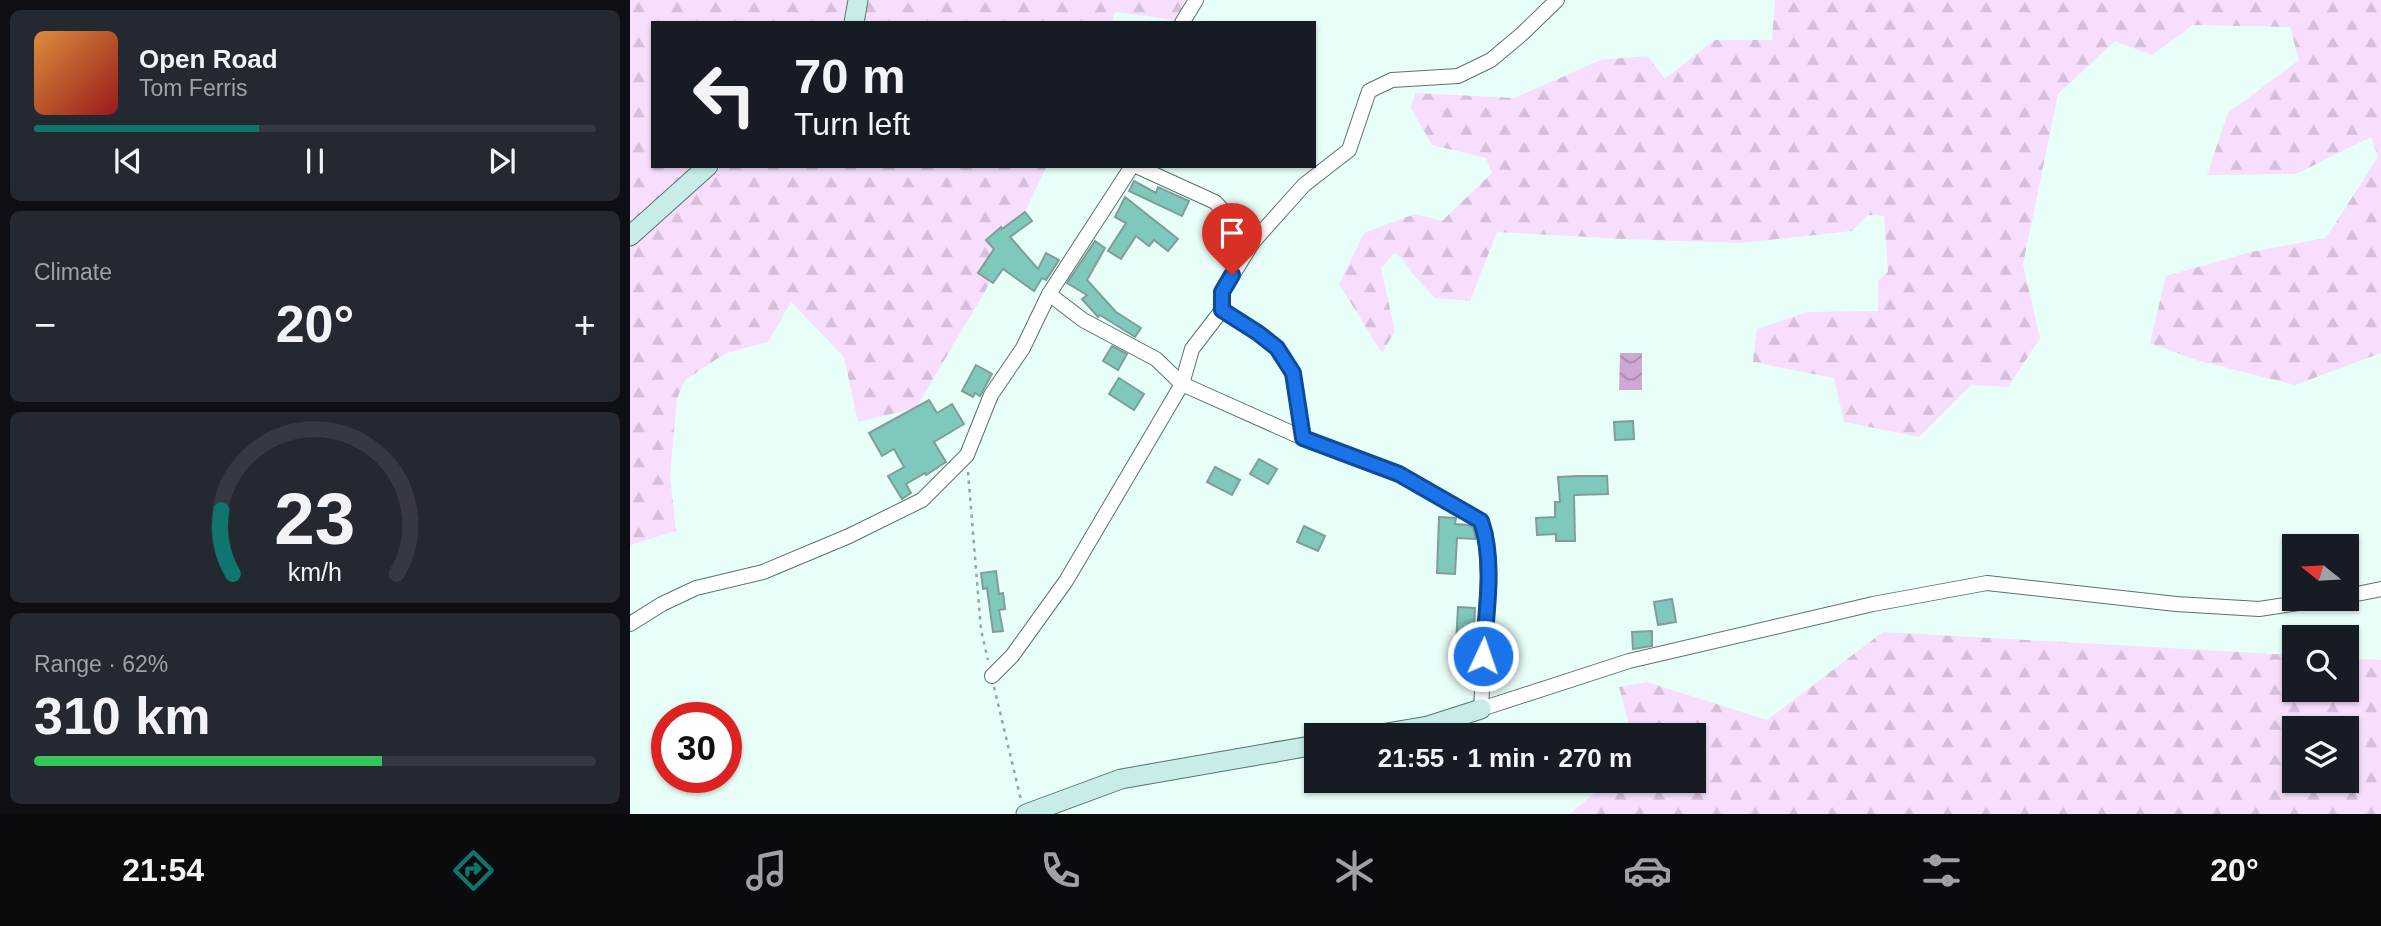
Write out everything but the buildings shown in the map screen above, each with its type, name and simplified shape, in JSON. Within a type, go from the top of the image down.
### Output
[{"type":"street","points":[[854,21],[858,0]]},
{"type":"street","points":[[1183,21],[1196,0]]},
{"type":"street","points":[[992,676],[1012,656],[1066,581],[1182,384],[1192,349],[1222,310],[1222,292],[1253,242],[1304,185],[1349,150],[1369,91],[1392,80],[1458,76],[1491,60],[1557,0]]},
{"type":"street","points":[[630,236],[706,168]]},
{"type":"street","points":[[630,624],[662,604],[696,588],[763,572],[849,536],[922,500],[967,455],[991,395],[1023,348],[1049,294],[1133,168]]},
{"type":"street","points":[[1138,168],[1215,202],[1253,242]]},
{"type":"street","points":[[1049,294],[1083,320],[1156,359],[1182,384],[1303,438],[1399,474],[1481,521],[1486,535],[1488,578],[1481,709]]},
{"type":"street","points":[[1222,310],[1277,348],[1293,373],[1303,438]]},
{"type":"street","points":[[1437,723],[1629,661],[1873,604],[1987,583],[2176,604],[2259,609],[2282,606]]},
{"type":"street","points":[[2359,594],[2381,589]]},
{"type":"street","points":[[1024,810],[1121,779],[1304,747]]},
{"type":"path","points":[[967,455],[981,630],[1024,810]]},
{"type":"green space","points":[[630,0],[1194,0],[1184,21],[1115,12],[1113,21],[651,21],[651,168],[1046,168],[991,281],[916,408],[858,422],[844,357],[791,302],[768,342],[726,353],[685,380],[677,398],[670,475],[676,531],[630,545]]},
{"type":"green space","points":[[1775,0],[2381,0],[2381,353],[2295,385],[2196,360],[2150,343],[2166,276],[2251,252],[2326,238],[2378,157],[2371,137],[2296,174],[2207,175],[2228,113],[2299,60],[2290,27],[2193,25],[2152,55],[2115,41],[2058,94],[2023,264],[2040,338],[2008,387],[1971,385],[1919,437],[1844,422],[1834,378],[1753,362],[1757,329],[1807,312],[1878,311],[1878,281],[1888,272],[1884,216],[1868,215],[1852,231],[1742,243],[1497,232],[1470,301],[1435,298],[1404,260],[1394,253],[1381,269],[1395,331],[1382,353],[1339,284],[1364,233],[1415,214],[1442,221],[1492,173],[1486,158],[1432,145],[1411,108],[1415,93],[1514,98],[1601,60],[1648,56],[1665,79],[1714,40],[1772,40]]},
{"type":"green space","points":[[1883,632],[2282,654],[2282,702],[2359,702],[2359,659],[2381,660],[2381,814],[1570,814],[1595,793],[1706,793],[1706,723],[1629,723],[1619,687],[1647,682],[1767,720]]},
{"type":"water","points":[[1620,353],[1642,353],[1642,390],[1619,390]]},
{"type":"route","points":[[1232,275],[1222,292],[1222,310],[1277,348],[1293,373],[1303,438],[1399,474],[1481,521],[1486,535],[1488,578],[1483,656]]}]
